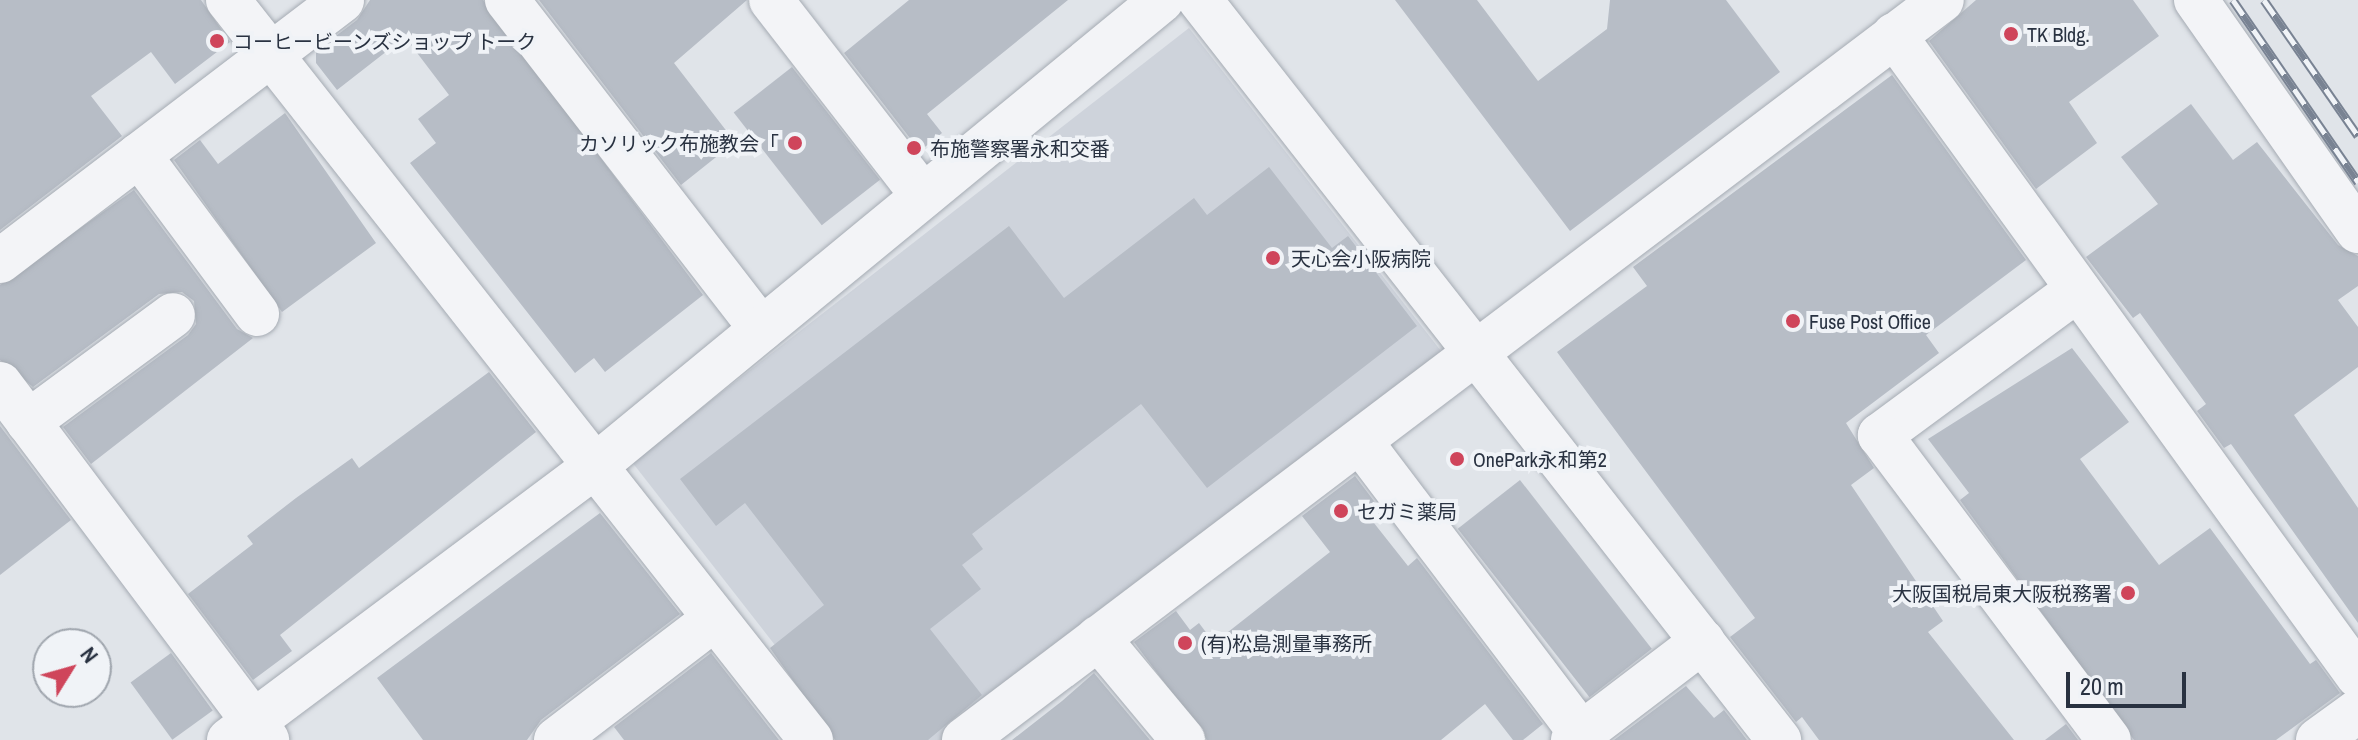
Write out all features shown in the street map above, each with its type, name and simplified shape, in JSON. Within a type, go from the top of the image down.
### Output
[{"type":"street","points":[[228,0],[811,740]]},
{"type":"street","points":[[0,261],[342,0]]},
{"type":"street","points":[[507,0],[761,329]]},
{"type":"street","points":[[0,384],[250,734],[594,467],[1162,0]]},
{"type":"street","points":[[1200,0],[1477,350],[1779,740]]},
{"type":"street","points":[[964,740],[1942,0]]},
{"type":"street","points":[[2196,0],[2358,231]]},
{"type":"street","points":[[785,5],[923,196]]},
{"type":"street","points":[[1894,35],[2358,676]]},
{"type":"street","points":[[139,155],[257,314]]},
{"type":"street","points":[[2077,290],[1880,435],[2109,740]]},
{"type":"street","points":[[28,422],[173,315]]},
{"type":"street","points":[[1360,441],[1581,737],[1703,641]]},
{"type":"street","points":[[556,740],[714,619]]},
{"type":"street","points":[[1098,638],[1183,740]]},
{"type":"street","points":[[2318,740],[2358,711]]},
{"type":"shaded area","points":[[1189,28],[1441,351],[942,740],[849,740],[632,462]]},
{"type":"building","points":[[0,0],[201,0],[230,42],[175,84],[151,52],[91,96],[122,136],[0,230]]},
{"type":"building","points":[[370,0],[483,0],[703,295],[605,372],[594,358],[575,373],[410,163],[436,143],[418,119],[449,95],[405,37],[337,90],[316,63],[316,51],[357,20]]},
{"type":"building","points":[[539,0],[747,0],[674,63],[735,142],[681,185]]},
{"type":"building","points":[[909,0],[1068,0],[927,114],[942,133],[920,151],[844,53]]},
{"type":"building","points":[[1395,0],[1477,0],[1538,81],[1607,29],[1610,0],[1726,0],[1780,72],[1570,231]]},
{"type":"building","points":[[1976,0],[2133,0],[2159,36],[2069,102],[2097,143],[2036,189],[1929,41]]},
{"type":"building","points":[[792,67],[880,180],[822,225],[734,113]]},
{"type":"building","points":[[1892,75],[2026,260],[1926,335],[1939,353],[1846,423],[1874,468],[1851,485],[1943,621],[1928,632],[2014,740],[1819,740],[1802,717],[1796,722],[1730,637],[1755,618],[1557,352],[1647,286],[1633,267]]},
{"type":"building","points":[[2191,104],[2233,160],[2257,142],[2338,245],[2358,256],[2358,286],[2338,300],[2358,327],[2358,367],[2294,415],[2358,508],[2358,623],[2231,444],[2224,448],[2197,411],[2206,404],[2140,313],[2133,318],[2086,257],[2158,204],[2121,157]]},
{"type":"building","points":[[285,113],[376,243],[282,312],[174,160],[200,140],[218,164]]},
{"type":"building","points":[[1269,167],[1332,248],[1348,236],[1417,326],[1207,488],[1141,404],[972,534],[983,549],[962,565],[981,589],[930,629],[982,695],[928,740],[835,740],[770,648],[824,605],[745,503],[716,526],[680,479],[1009,226],[1064,298],[1194,198],[1207,215]]},
{"type":"building","points":[[134,190],[237,329],[253,338],[91,464],[63,427],[188,335],[196,324],[194,301],[182,292],[159,294],[33,387],[0,360],[0,285]]},
{"type":"building","points":[[2072,348],[2129,422],[2080,459],[2159,565],[2210,528],[2310,664],[2316,660],[2340,693],[2276,740],[2134,740],[1960,500],[1969,493],[1928,439]]},
{"type":"building","points":[[489,372],[536,432],[280,635],[292,651],[253,680],[188,594],[253,544],[247,536],[296,498],[352,458],[359,468]]},
{"type":"building","points":[[0,426],[71,520],[0,575]]},
{"type":"building","points":[[1355,476],[1380,509],[1370,518],[1408,566],[1417,558],[1543,724],[1523,740],[1513,740],[1485,704],[1441,740],[1207,740],[1134,642],[1176,611],[1190,630],[1199,623],[1214,643],[1330,552],[1302,516]]},
{"type":"building","points":[[1520,480],[1652,649],[1589,697],[1458,529]]},
{"type":"building","points":[[600,513],[680,614],[541,720],[527,740],[423,740],[377,678]]},
{"type":"building","points":[[171,653],[213,710],[172,740],[131,682]]},
{"type":"building","points":[[711,653],[779,740],[624,740],[614,727]]},
{"type":"building","points":[[1094,673],[1150,740],[1012,740],[1062,701]]},
{"type":"building","points":[[1686,686],[1714,718],[1724,710],[1747,740],[1614,740]]},
{"type":"building","points":[[2066,724],[2078,740],[2045,740]]},
{"type":"railway","points":[[2233,0],[2358,182]]},
{"type":"railway","points":[[2264,0],[2358,136]]},
{"type":"place","name":"TK Bldg.","points":[[2011,34]]},
{"type":"place","name":"コーヒービーンズショップ トーク","points":[[217,41]]},
{"type":"place","name":"カソリック布施教会「","points":[[795,143]]},
{"type":"place","name":"布施警察署永和交番","points":[[914,148]]},
{"type":"place","name":"天心会小阪病院","points":[[1273,258]]},
{"type":"place","name":"Fuse Post Office","points":[[1793,321]]},
{"type":"place","name":"OnePark永和第2","points":[[1457,459]]},
{"type":"place","name":"セガミ薬局","points":[[1341,511]]},
{"type":"place","name":"大阪国税局東大阪税務署","points":[[2128,593]]},
{"type":"place","name":"(有)松島測量事務所","points":[[1185,643]]}]
